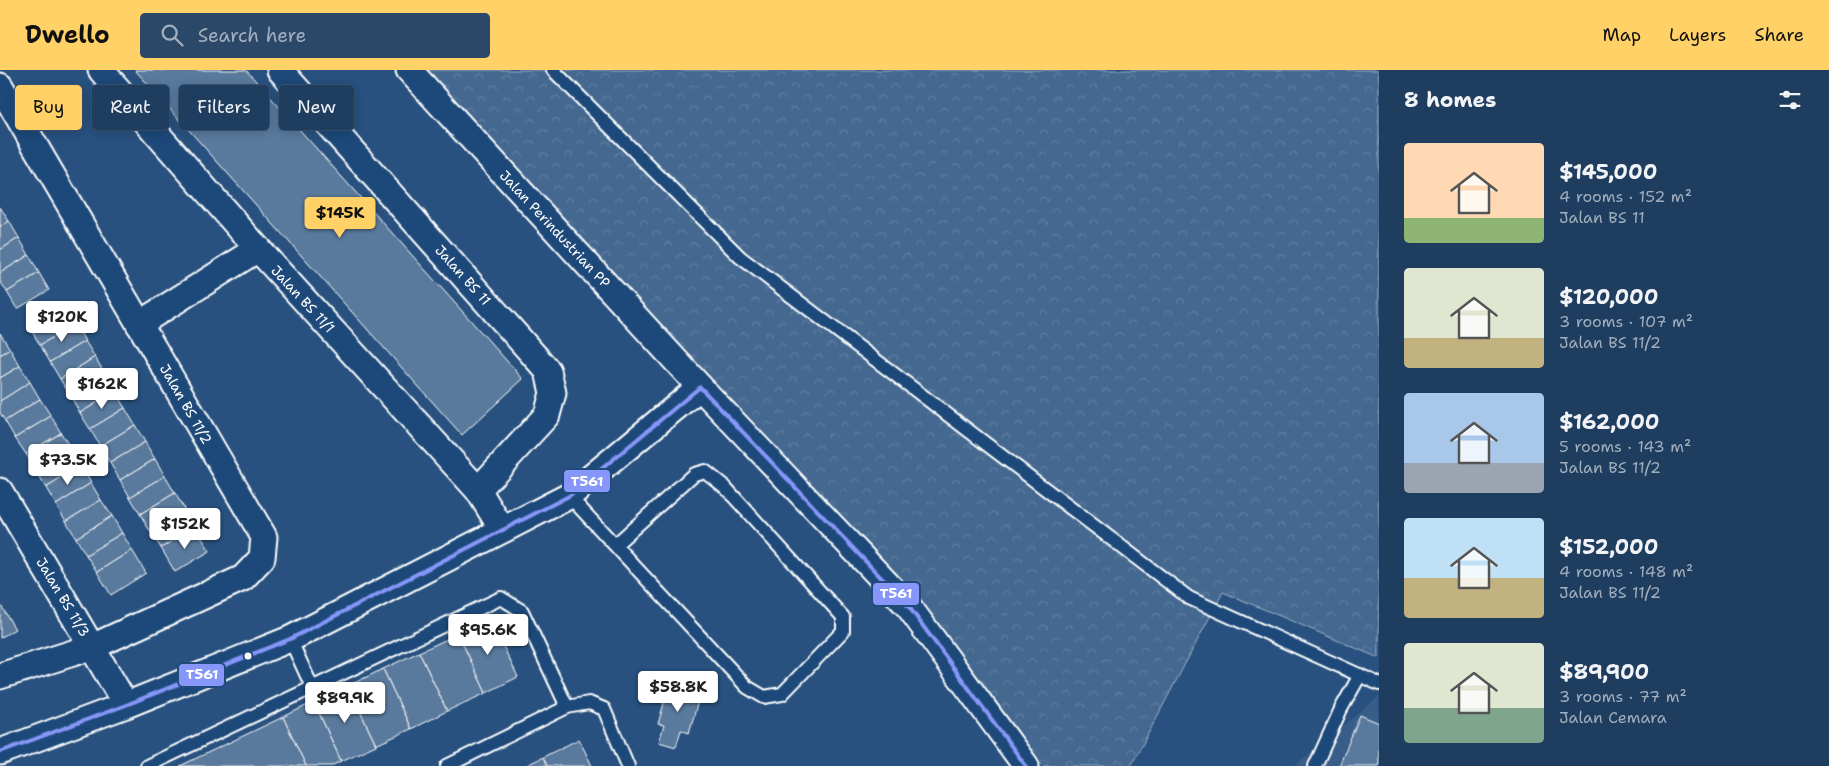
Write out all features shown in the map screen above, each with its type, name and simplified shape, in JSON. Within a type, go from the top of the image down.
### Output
[{"type":"street","name":"Jalan BS 11/1","points":[[101,70],[258,250],[478,490],[502,529]]},
{"type":"street","name":"Jalan BS 11","points":[[280,70],[548,371],[553,392],[547,415],[478,490]]},
{"type":"street","name":"Jalan Perindustrian PP","points":[[409,70],[700,387],[909,607],[1026,766]]},
{"type":"street","name":"Jalan BS 11/2","points":[[0,86],[264,537],[262,558],[243,578],[92,647],[0,676]]},
{"type":"street","points":[[139,324],[258,250]]},
{"type":"street","points":[[0,752],[126,705],[290,639],[569,496],[700,387]]},
{"type":"street","name":"Jalan BS 11/3","points":[[0,491],[126,705]]},
{"type":"lane","points":[[553,70],[740,256],[1189,598],[1379,684]]},
{"type":"lane","points":[[569,496],[747,687],[764,697],[782,694],[843,631],[843,617],[725,487],[705,471],[694,474],[615,545]]},
{"type":"lane","points":[[146,766],[313,689],[501,598],[522,610],[567,707]]},
{"type":"lane","points":[[290,639],[313,689]]},
{"type":"lane","points":[[1315,766],[1341,709],[1360,675]]},
{"type":"lane","points":[[447,766],[567,707],[589,703],[604,709],[628,766]]},
{"type":"shaded area","points":[[1379,697],[1379,766],[1294,766]]},
{"type":"green space","points":[[424,70],[1379,70],[1379,658],[1223,592],[1131,766],[1043,766]]},
{"type":"building","points":[[135,70],[246,70],[259,85],[179,85],[179,119],[169,108],[169,85],[148,85]]},
{"type":"building","points":[[269,96],[279,107],[279,130],[300,130],[523,379],[462,435],[189,130],[269,130]]},
{"type":"building","points":[[0,207],[9,221],[0,227]]},
{"type":"building","points":[[9,221],[19,238],[0,250],[0,227]]},
{"type":"building","points":[[19,238],[29,255],[0,273],[0,250]]},
{"type":"building","points":[[29,255],[39,273],[7,292],[0,281],[0,273]]},
{"type":"building","points":[[39,273],[49,290],[17,309],[7,292]]},
{"type":"building","points":[[63,304],[75,324],[40,345],[28,325]]},
{"type":"building","points":[[75,324],[85,341],[50,362],[40,345]]},
{"type":"building","points":[[0,333],[10,349],[0,355]]},
{"type":"building","points":[[85,341],[95,357],[60,379],[50,362]]},
{"type":"building","points":[[10,349],[20,366],[0,378],[0,355]]},
{"type":"building","points":[[95,357],[105,374],[70,395],[60,379]]},
{"type":"building","points":[[20,366],[30,382],[0,401],[0,378]]},
{"type":"building","points":[[105,374],[115,392],[80,413],[70,395]]},
{"type":"building","points":[[30,382],[40,399],[5,421],[0,413],[0,401]]},
{"type":"building","points":[[115,392],[125,408],[90,429],[80,413]]},
{"type":"building","points":[[40,399],[51,416],[15,438],[5,421]]},
{"type":"building","points":[[125,408],[135,425],[100,446],[90,429]]},
{"type":"building","points":[[51,416],[61,433],[26,454],[15,438]]},
{"type":"building","points":[[135,425],[145,442],[110,463],[100,446]]},
{"type":"building","points":[[61,433],[71,449],[36,471],[26,454]]},
{"type":"building","points":[[145,442],[155,459],[120,480],[110,463]]},
{"type":"building","points":[[71,449],[81,466],[46,488],[36,471]]},
{"type":"building","points":[[155,459],[165,476],[130,497],[120,480]]},
{"type":"building","points":[[81,466],[91,483],[56,505],[46,488]]},
{"type":"building","points":[[165,476],[175,493],[140,514],[130,497]]},
{"type":"building","points":[[91,483],[101,500],[66,521],[56,505]]},
{"type":"building","points":[[175,493],[185,510],[150,531],[140,514]]},
{"type":"building","points":[[101,500],[112,516],[76,538],[66,521]]},
{"type":"building","points":[[185,510],[195,527],[161,548],[150,531]]},
{"type":"building","points":[[112,516],[122,533],[86,555],[76,538]]},
{"type":"building","points":[[195,527],[210,551],[175,572],[161,548]]},
{"type":"building","points":[[122,533],[132,550],[97,572],[86,555]]},
{"type":"building","points":[[132,550],[146,573],[111,595],[97,572]]},
{"type":"building","points":[[0,604],[15,629],[0,638]]},
{"type":"building","points":[[490,619],[518,677],[486,693],[458,634]]},
{"type":"building","points":[[458,634],[486,693],[447,711],[419,652]]},
{"type":"building","points":[[419,652],[447,711],[411,729],[383,669]]},
{"type":"building","points":[[383,669],[411,729],[376,745],[348,686]]},
{"type":"building","points":[[670,682],[701,691],[689,733],[681,730],[676,747],[659,742],[664,725],[658,724]]},
{"type":"building","points":[[348,686],[376,745],[341,761],[314,702]]},
{"type":"building","points":[[314,702],[341,761],[331,766],[306,766],[283,717]]},
{"type":"building","points":[[1360,715],[1379,723],[1379,766],[1339,766]]},
{"type":"building","points":[[283,717],[306,766],[180,766]]},
{"type":"building","points":[[579,739],[592,766],[547,766],[543,757]]},
{"type":"building","points":[[543,757],[547,766],[525,766]]},
{"type":"transit line","name":"T561","points":[[0,752],[126,705],[290,639],[569,496],[700,387],[909,607],[1026,766]]}]
